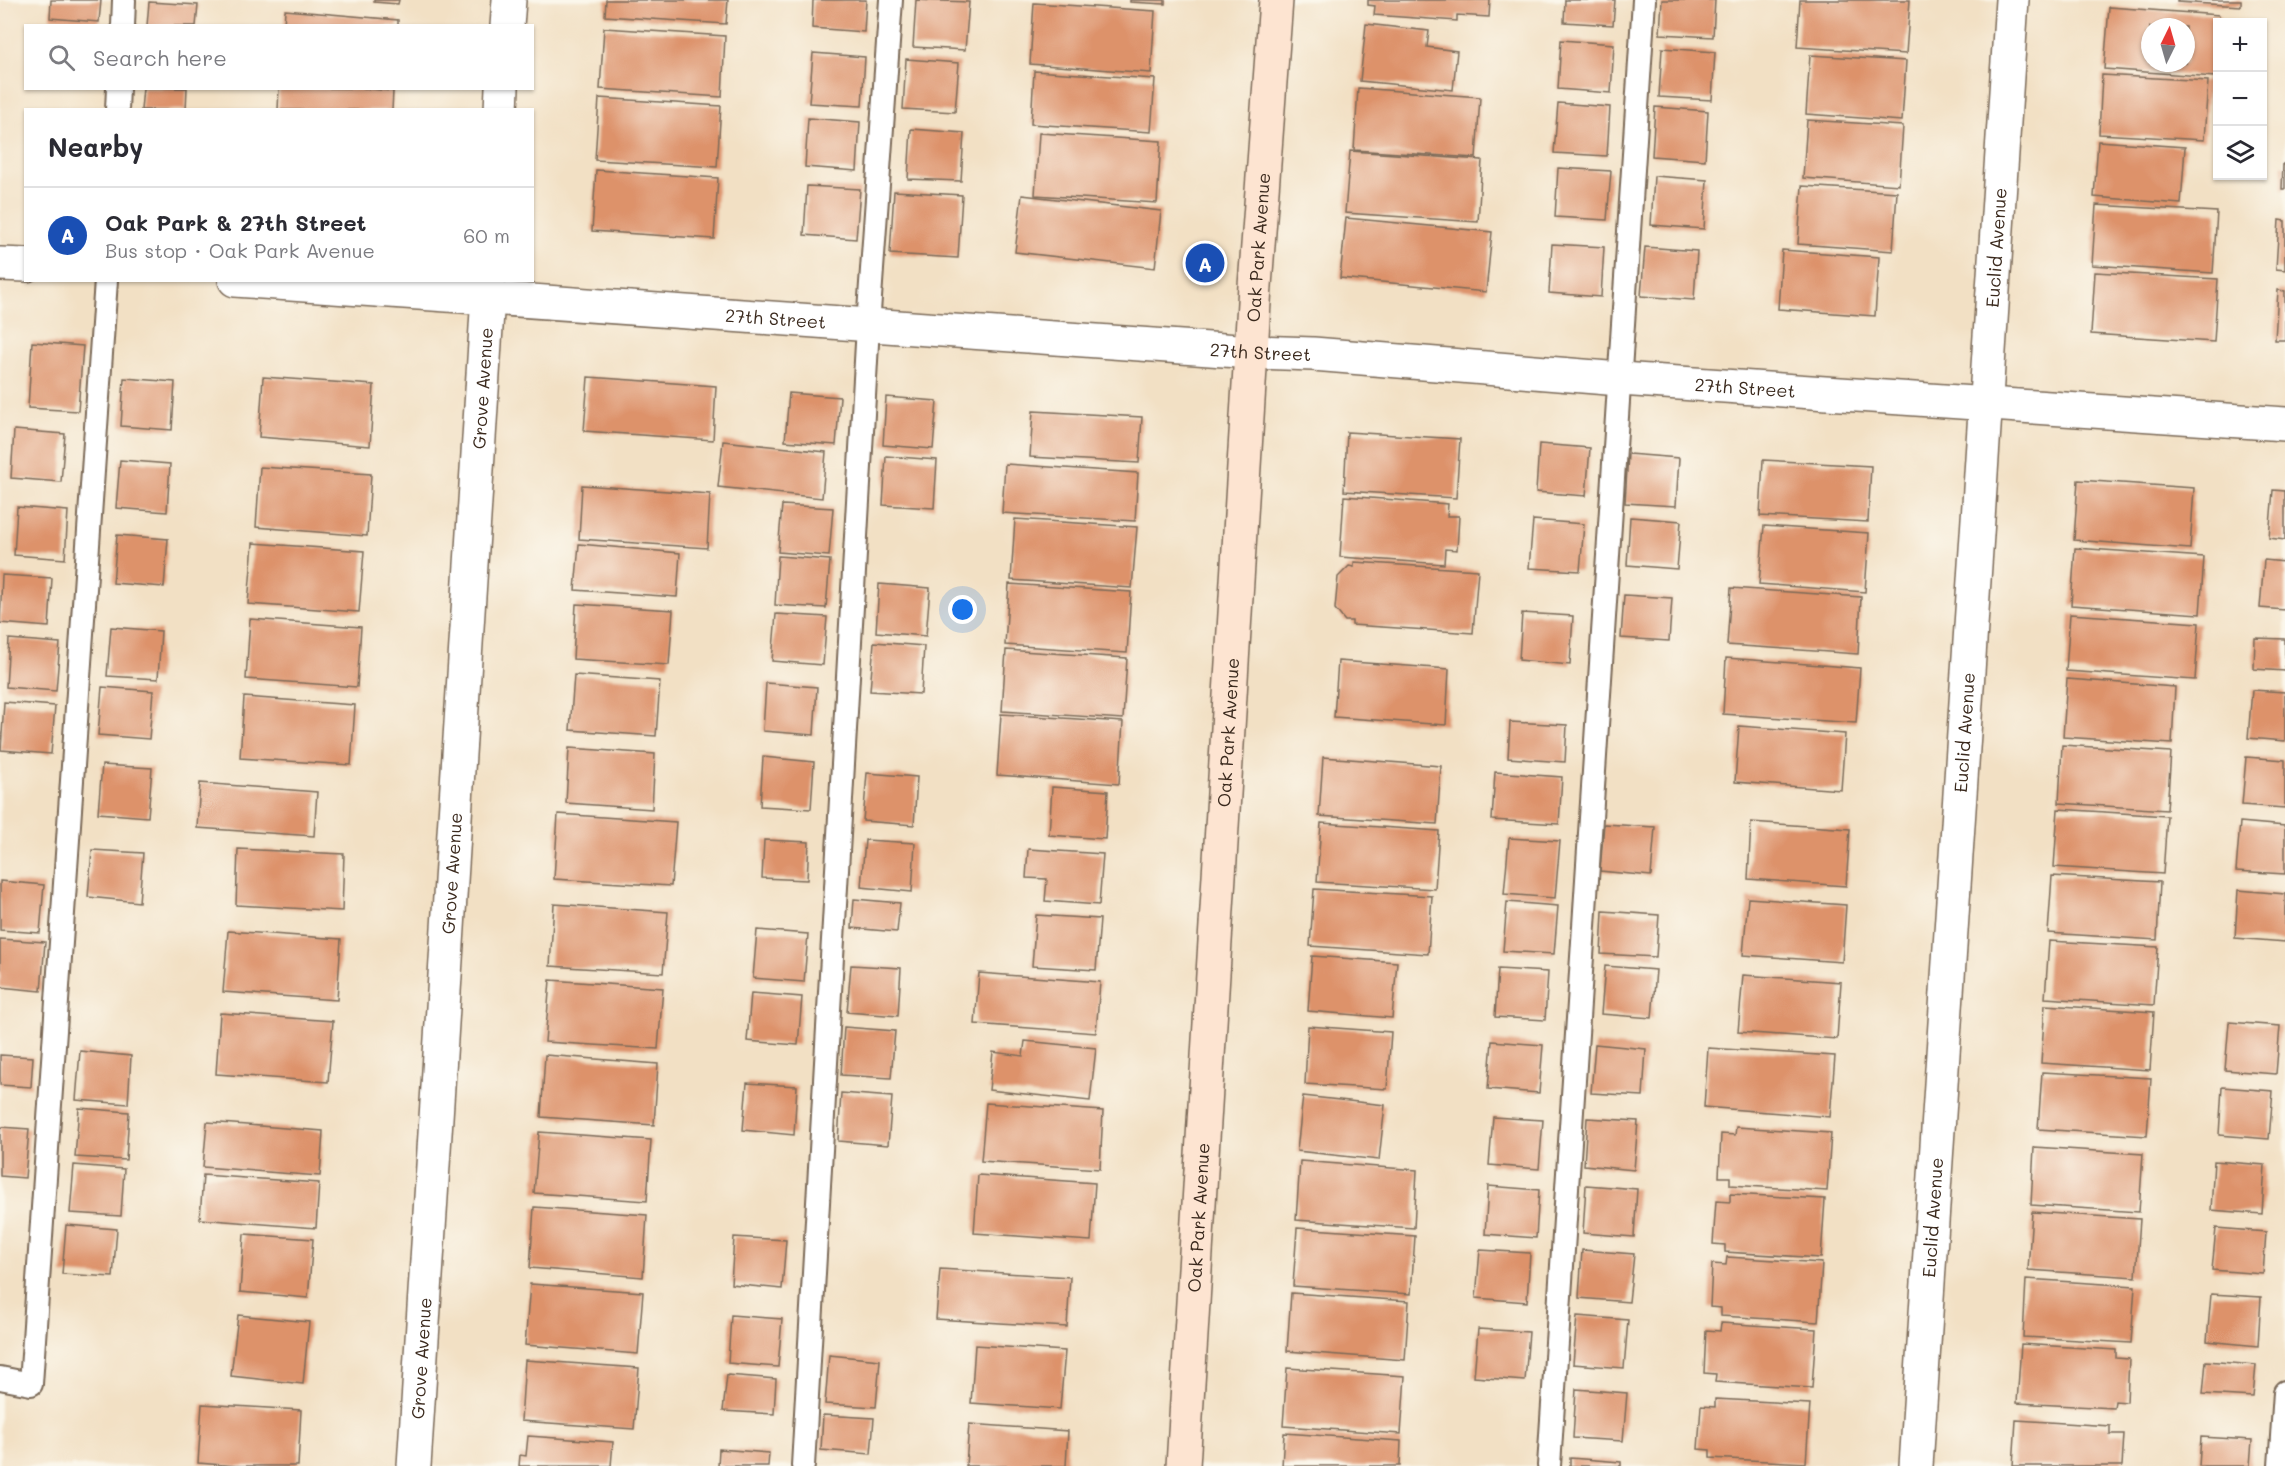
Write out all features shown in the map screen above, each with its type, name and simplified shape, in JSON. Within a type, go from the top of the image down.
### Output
[{"type":"street","points":[[507,24],[508,0]]},
{"type":"street","name":"Oak Park Avenue","points":[[1183,1466],[1255,286],[1276,0]]},
{"type":"street","name":"Euclid Avenue","points":[[1916,1466],[2012,0]]},
{"type":"street","points":[[501,108],[502,90]]},
{"type":"street","points":[[0,264],[24,265]]},
{"type":"street","name":"27th Street","points":[[286,282],[488,290],[868,326],[1252,352],[1313,354],[1620,379],[2285,424]]},
{"type":"street","name":"Grove Avenue","points":[[414,1466],[488,290]]},
{"type":"lane","points":[[123,24],[124,0]]},
{"type":"lane","points":[[803,1466],[868,326],[891,0]]},
{"type":"lane","points":[[1549,1466],[1644,0]]},
{"type":"lane","points":[[117,108],[118,90]]},
{"type":"lane","points":[[0,1378],[31,1384],[106,282]]},
{"type":"lane","points":[[2280,1466],[2285,1392]]},
{"type":"building","points":[[51,0],[101,0],[99,22],[50,18]]},
{"type":"building","points":[[374,0],[399,0],[398,4],[374,2]]},
{"type":"building","points":[[606,0],[728,0],[726,24],[605,16]]},
{"type":"building","points":[[813,0],[866,0],[864,32],[812,28]]},
{"type":"building","points":[[916,0],[969,2],[965,50],[913,47]]},
{"type":"building","points":[[1130,0],[1165,0],[1165,4],[1130,2]]},
{"type":"building","points":[[1368,0],[1490,0],[1489,17],[1457,15],[1457,21],[1374,15],[1375,6],[1368,5]]},
{"type":"building","points":[[1565,0],[1615,0],[1613,25],[1564,22]]},
{"type":"building","points":[[1662,0],[1715,0],[1713,37],[1660,34]]},
{"type":"building","points":[[1800,0],[1910,0],[1906,54],[1797,47]]},
{"type":"building","points":[[2177,0],[2241,0],[2241,6],[2177,2]]},
{"type":"building","points":[[149,2],[198,5],[196,24],[147,24]]},
{"type":"building","points":[[1034,3],[1155,11],[1151,73],[1030,64]]},
{"type":"building","points":[[2109,7],[2219,15],[2219,18],[2213,18],[2213,77],[2146,72],[2195,72],[2195,18],[2141,18],[2141,72],[2104,69]]},
{"type":"building","points":[[285,10],[398,20],[398,24],[284,24]]},
{"type":"building","points":[[1366,24],[1429,31],[1427,47],[1457,51],[1453,90],[1360,81]]},
{"type":"building","points":[[604,28],[725,36],[722,97],[600,89]]},
{"type":"building","points":[[1561,40],[1614,44],[1611,93],[1558,89]]},
{"type":"building","points":[[1662,48],[1715,52],[1712,100],[1659,97]]},
{"type":"building","points":[[813,53],[865,57],[862,106],[809,103]]},
{"type":"building","points":[[1810,55],[1906,61],[1902,121],[1806,114]]},
{"type":"building","points":[[906,59],[959,63],[955,112],[903,109]]},
{"type":"building","points":[[1034,71],[1155,79],[1151,132],[1031,124]]},
{"type":"building","points":[[2102,75],[2208,81],[2204,140],[2099,134]]},
{"type":"building","points":[[1358,88],[1480,97],[1476,158],[1354,150]]},
{"type":"building","points":[[143,90],[187,90],[186,108],[141,108]]},
{"type":"building","points":[[279,90],[393,91],[392,108],[278,108]]},
{"type":"building","points":[[599,98],[721,106],[717,167],[595,160]]},
{"type":"building","points":[[1558,103],[1610,107],[1607,156],[1554,153]]},
{"type":"building","points":[[1655,107],[1708,111],[1705,160],[1652,156]]},
{"type":"building","points":[[808,118],[860,122],[857,171],[805,167]]},
{"type":"building","points":[[1807,120],[1903,126],[1899,185],[1803,178]]},
{"type":"building","points":[[911,129],[964,133],[961,181],[908,179]]},
{"type":"building","points":[[1039,133],[1161,141],[1157,203],[1035,195]]},
{"type":"building","points":[[2098,141],[2185,147],[2181,204],[2094,197]]},
{"type":"building","points":[[1350,151],[1482,160],[1478,222],[1345,213]]},
{"type":"building","points":[[2283,164],[2285,165],[2285,189],[2282,189]]},
{"type":"building","points":[[1558,168],[1611,171],[1607,220],[1555,217]]},
{"type":"building","points":[[596,170],[718,178],[714,239],[592,231]]},
{"type":"building","points":[[1654,176],[1707,180],[1704,229],[1651,225]]},
{"type":"building","points":[[807,186],[860,189],[856,239],[804,235]]},
{"type":"building","points":[[1802,186],[1897,192],[1893,251],[1798,244]]},
{"type":"building","points":[[894,191],[962,195],[958,258],[890,254]]},
{"type":"building","points":[[1022,195],[1161,211],[1155,268],[1015,252]]},
{"type":"building","points":[[2096,205],[2217,212],[2213,273],[2092,265]]},
{"type":"building","points":[[1346,218],[1492,232],[1486,292],[1340,278]]},
{"type":"building","points":[[2279,220],[2285,221],[2285,270],[2276,269]]},
{"type":"building","points":[[1552,244],[1604,247],[1601,297],[1549,293]]},
{"type":"building","points":[[1645,247],[1697,251],[1694,300],[1641,296]]},
{"type":"building","points":[[1782,250],[1879,257],[1875,316],[1778,309]]},
{"type":"building","points":[[2095,272],[2218,279],[2214,342],[2091,334]]},
{"type":"building","points":[[2278,290],[2285,291],[2285,340],[2275,340]]},
{"type":"building","points":[[32,342],[83,346],[78,411],[28,408]]},
{"type":"building","points":[[263,377],[374,385],[370,446],[259,437]]},
{"type":"building","points":[[588,377],[716,386],[713,440],[584,431]]},
{"type":"building","points":[[124,378],[175,382],[172,430],[121,426]]},
{"type":"building","points":[[789,393],[840,397],[836,445],[785,441]]},
{"type":"building","points":[[886,397],[937,401],[933,449],[883,445]]},
{"type":"building","points":[[1033,411],[1142,417],[1139,463],[1030,457]]},
{"type":"building","points":[[14,430],[65,434],[61,482],[11,478]]},
{"type":"building","points":[[1347,432],[1460,439],[1456,498],[1344,491]]},
{"type":"building","points":[[723,441],[826,452],[822,498],[718,487]]},
{"type":"building","points":[[1539,444],[1590,448],[1586,496],[1536,492]]},
{"type":"building","points":[[1628,454],[1679,458],[1676,506],[1625,503]]},
{"type":"building","points":[[886,456],[937,460],[934,508],[883,505]]},
{"type":"building","points":[[120,460],[170,464],[167,512],[116,508]]},
{"type":"building","points":[[1763,460],[1871,466],[1868,522],[1760,516]]},
{"type":"building","points":[[1005,464],[1138,473],[1135,521],[1002,513]]},
{"type":"building","points":[[260,467],[371,474],[367,536],[256,527]]},
{"type":"building","points":[[2078,480],[2194,488],[2190,549],[2074,540]]},
{"type":"building","points":[[582,485],[710,494],[707,548],[579,539]]},
{"type":"building","points":[[2273,490],[2285,491],[2285,540],[2269,538]]},
{"type":"building","points":[[1344,496],[1448,504],[1447,516],[1459,516],[1457,550],[1445,549],[1444,564],[1340,557]]},
{"type":"building","points":[[782,505],[833,508],[829,556],[778,552]]},
{"type":"building","points":[[17,507],[68,511],[65,559],[14,555]]},
{"type":"building","points":[[1630,517],[1681,521],[1677,569],[1627,565]]},
{"type":"building","points":[[1015,519],[1137,527],[1132,588],[1011,580]]},
{"type":"building","points":[[1533,520],[1584,524],[1580,571],[1529,568]]},
{"type":"building","points":[[1764,526],[1869,533],[1865,592],[1759,584]]},
{"type":"building","points":[[117,535],[168,539],[164,587],[113,583]]},
{"type":"building","points":[[253,543],[364,551],[359,612],[248,604]]},
{"type":"building","points":[[579,544],[680,553],[677,597],[575,590]]},
{"type":"building","points":[[2075,548],[2204,557],[2200,614],[2071,605]]},
{"type":"building","points":[[778,556],[830,560],[826,608],[775,605]]},
{"type":"building","points":[[2264,560],[2285,562],[2285,610],[2260,608]]},
{"type":"building","points":[[1354,562],[1478,570],[1473,633],[1352,625],[1352,621],[1345,621],[1335,609],[1338,577],[1349,566],[1354,567]]},
{"type":"building","points":[[2,575],[52,578],[49,627],[0,623]]},
{"type":"building","points":[[879,584],[930,588],[926,636],[876,632]]},
{"type":"building","points":[[1009,584],[1131,592],[1127,653],[1005,645]]},
{"type":"building","points":[[1731,588],[1861,597],[1858,654],[1727,645]]},
{"type":"building","points":[[1624,595],[1672,598],[1669,641],[1621,638]]},
{"type":"building","points":[[576,604],[673,610],[669,665],[573,659]]},
{"type":"building","points":[[1522,613],[1573,616],[1570,665],[1519,660]]},
{"type":"building","points":[[776,614],[827,617],[823,665],[772,661]]},
{"type":"building","points":[[2070,614],[2199,623],[2195,680],[2066,671]]},
{"type":"building","points":[[250,619],[361,627],[357,687],[246,679]]},
{"type":"building","points":[[111,627],[161,631],[158,679],[107,676]]},
{"type":"building","points":[[2255,638],[2285,639],[2285,671],[2254,669]]},
{"type":"building","points":[[9,639],[60,643],[56,691],[6,687]]},
{"type":"building","points":[[874,642],[924,646],[921,694],[870,691]]},
{"type":"building","points":[[1006,650],[1127,658],[1123,719],[1002,711]]},
{"type":"building","points":[[1726,658],[1860,668],[1856,723],[1723,714]]},
{"type":"building","points":[[1338,661],[1449,669],[1446,725],[1334,717]]},
{"type":"building","points":[[574,675],[660,681],[656,736],[570,730]]},
{"type":"building","points":[[2067,679],[2175,687],[2172,744],[2063,737]]},
{"type":"building","points":[[766,683],[817,687],[814,735],[763,731]]},
{"type":"building","points":[[102,687],[153,691],[149,739],[98,735]]},
{"type":"building","points":[[2252,690],[2285,692],[2285,741],[2248,738]]},
{"type":"building","points":[[244,697],[355,705],[351,765],[240,758]]},
{"type":"building","points":[[4,702],[55,706],[51,754],[1,750]]},
{"type":"building","points":[[1001,714],[1123,722],[1119,784],[997,775]]},
{"type":"building","points":[[1510,722],[1567,725],[1565,762],[1508,758]]},
{"type":"building","points":[[1739,726],[1845,734],[1841,790],[1735,782]]},
{"type":"building","points":[[2062,745],[2171,752],[2167,810],[2059,803]]},
{"type":"building","points":[[569,748],[655,754],[652,809],[566,803]]},
{"type":"building","points":[[763,757],[814,762],[811,809],[760,806]]},
{"type":"building","points":[[1323,757],[1441,766],[1437,824],[1319,816]]},
{"type":"building","points":[[2246,757],[2285,760],[2285,808],[2242,805]]},
{"type":"building","points":[[102,765],[152,768],[148,817],[98,813]]},
{"type":"building","points":[[1495,772],[1562,777],[1559,824],[1492,820]]},
{"type":"building","points":[[867,773],[917,777],[914,825],[863,821]]},
{"type":"building","points":[[200,783],[317,792],[314,836],[197,828]]},
{"type":"building","points":[[1052,787],[1108,791],[1105,839],[1049,835]]},
{"type":"building","points":[[2058,809],[2167,816],[2163,874],[2054,867]]},
{"type":"building","points":[[558,814],[676,822],[671,886],[554,879]]},
{"type":"building","points":[[1751,822],[1850,829],[1846,886],[1748,879]]},
{"type":"building","points":[[2240,822],[2285,826],[2285,874],[2236,871]]},
{"type":"building","points":[[1321,823],[1439,831],[1435,889],[1317,882]]},
{"type":"building","points":[[1604,824],[1655,827],[1651,876],[1600,871]]},
{"type":"building","points":[[1509,838],[1560,841],[1555,898],[1504,894]]},
{"type":"building","points":[[764,840],[809,842],[807,880],[762,878]]},
{"type":"building","points":[[865,840],[915,843],[912,892],[861,887]]},
{"type":"building","points":[[238,849],[344,854],[342,911],[236,905]]},
{"type":"building","points":[[1028,849],[1103,854],[1099,905],[1045,901],[1047,879],[1026,878]]},
{"type":"building","points":[[92,850],[143,853],[139,902],[88,897]]},
{"type":"building","points":[[2052,876],[2160,882],[2157,940],[2048,933]]},
{"type":"building","points":[[0,881],[44,885],[40,933],[0,930]]},
{"type":"building","points":[[1314,889],[1432,896],[1428,954],[1310,946]]},
{"type":"building","points":[[2238,890],[2285,894],[2285,942],[2235,938]]},
{"type":"building","points":[[1748,898],[1846,905],[1842,962],[1743,955]]},
{"type":"building","points":[[854,899],[900,903],[897,932],[852,928]]},
{"type":"building","points":[[1507,902],[1558,906],[1554,954],[1503,951]]},
{"type":"building","points":[[554,904],[668,912],[663,973],[550,966]]},
{"type":"building","points":[[1603,911],[1659,915],[1656,957],[1601,954]]},
{"type":"building","points":[[1036,915],[1100,919],[1096,970],[1032,966]]},
{"type":"building","points":[[757,930],[808,934],[804,982],[753,978]]},
{"type":"building","points":[[228,931],[341,939],[337,1000],[223,992]]},
{"type":"building","points":[[0,939],[45,942],[41,991],[0,987]]},
{"type":"building","points":[[2049,941],[2158,947],[2154,1005],[2045,998]]},
{"type":"building","points":[[1312,956],[1397,962],[1392,1018],[1308,1011]]},
{"type":"building","points":[[851,965],[901,968],[898,1016],[847,1012]]},
{"type":"building","points":[[1605,966],[1656,970],[1652,1018],[1601,1014]]},
{"type":"building","points":[[1498,969],[1548,972],[1545,1020],[1495,1017]]},
{"type":"building","points":[[979,973],[1100,982],[1096,1033],[975,1024]]},
{"type":"building","points":[[1743,975],[1841,982],[1837,1039],[1738,1032]]},
{"type":"building","points":[[550,980],[663,988],[658,1049],[545,1042]]},
{"type":"building","points":[[751,993],[802,997],[798,1045],[747,1041]]},
{"type":"building","points":[[2045,1005],[2154,1012],[2150,1070],[2041,1063]]},
{"type":"building","points":[[220,1013],[333,1021],[328,1082],[216,1074]]},
{"type":"building","points":[[2229,1022],[2280,1026],[2276,1074],[2225,1070]]},
{"type":"building","points":[[1308,1026],[1391,1032],[1387,1089],[1305,1084]]},
{"type":"building","points":[[844,1027],[895,1031],[891,1078],[841,1075]]},
{"type":"building","points":[[1025,1041],[1096,1048],[1090,1101],[989,1090],[993,1052],[1023,1056]]},
{"type":"building","points":[[1492,1041],[1543,1045],[1539,1093],[1488,1089]]},
{"type":"building","points":[[1595,1044],[1646,1049],[1643,1096],[1591,1093]]},
{"type":"building","points":[[1708,1048],[1835,1056],[1830,1117],[1704,1107]]},
{"type":"building","points":[[80,1051],[131,1056],[128,1104],[76,1100]]},
{"type":"building","points":[[0,1055],[33,1057],[31,1087],[0,1085]]},
{"type":"building","points":[[545,1055],[658,1064],[654,1125],[541,1117]]},
{"type":"building","points":[[2042,1072],[2151,1078],[2147,1136],[2038,1129]]},
{"type":"building","points":[[747,1083],[797,1086],[794,1135],[743,1130]]},
{"type":"building","points":[[2222,1087],[2273,1091],[2269,1139],[2219,1135]]},
{"type":"building","points":[[841,1093],[892,1097],[888,1145],[838,1141]]},
{"type":"building","points":[[1303,1096],[1385,1105],[1379,1160],[1297,1151]]},
{"type":"building","points":[[986,1103],[1103,1111],[1100,1169],[981,1161]]},
{"type":"building","points":[[79,1108],[129,1112],[126,1160],[75,1157]]},
{"type":"building","points":[[1493,1117],[1543,1120],[1539,1169],[1489,1165]]},
{"type":"building","points":[[1587,1118],[1638,1121],[1634,1170],[1584,1165]]},
{"type":"building","points":[[207,1122],[323,1131],[320,1176],[203,1167]]},
{"type":"building","points":[[0,1127],[29,1129],[25,1178],[0,1176]]},
{"type":"building","points":[[1736,1127],[1831,1133],[1827,1191],[1730,1185],[1730,1177],[1719,1177],[1721,1134],[1735,1135]]},
{"type":"building","points":[[539,1132],[651,1140],[647,1201],[534,1193]]},
{"type":"building","points":[[2034,1147],[2143,1154],[2139,1212],[2031,1205]]},
{"type":"building","points":[[1300,1161],[1417,1170],[1414,1228],[1296,1220]]},
{"type":"building","points":[[2214,1161],[2265,1165],[2262,1214],[2211,1210]]},
{"type":"building","points":[[74,1165],[124,1169],[121,1216],[70,1213]]},
{"type":"building","points":[[203,1175],[319,1183],[316,1228],[200,1219]]},
{"type":"building","points":[[978,1175],[1095,1183],[1091,1241],[974,1233]]},
{"type":"building","points":[[1586,1185],[1637,1189],[1634,1237],[1583,1233]]},
{"type":"building","points":[[1488,1186],[1539,1190],[1536,1238],[1485,1234]]},
{"type":"building","points":[[1730,1194],[1825,1199],[1821,1258],[1725,1252],[1725,1245],[1713,1244],[1716,1201],[1730,1202]]},
{"type":"building","points":[[534,1207],[647,1215],[643,1277],[530,1268]]},
{"type":"building","points":[[2032,1212],[2140,1219],[2136,1277],[2028,1270]]},
{"type":"building","points":[[66,1225],[117,1229],[113,1277],[62,1274]]},
{"type":"building","points":[[1297,1228],[1415,1236],[1411,1294],[1293,1286]]},
{"type":"building","points":[[2216,1228],[2266,1232],[2263,1274],[2212,1270]]},
{"type":"building","points":[[244,1234],[313,1239],[308,1298],[240,1292]]},
{"type":"building","points":[[734,1237],[786,1240],[782,1289],[731,1284]]},
{"type":"building","points":[[1480,1250],[1530,1253],[1527,1302],[1476,1298]]},
{"type":"building","points":[[1582,1250],[1634,1254],[1629,1302],[1579,1298]]},
{"type":"building","points":[[1727,1257],[1822,1263],[1818,1322],[1721,1316],[1721,1308],[1710,1307],[1712,1264],[1726,1265]]},
{"type":"building","points":[[940,1269],[1070,1277],[1067,1327],[936,1319]]},
{"type":"building","points":[[2026,1279],[2135,1286],[2131,1343],[2023,1337]]},
{"type":"building","points":[[530,1284],[643,1292],[638,1354],[525,1345]]},
{"type":"building","points":[[1291,1293],[1409,1301],[1405,1360],[1287,1351]]},
{"type":"building","points":[[2211,1294],[2261,1297],[2258,1346],[2207,1341]]},
{"type":"building","points":[[238,1315],[309,1322],[303,1384],[231,1376]]},
{"type":"building","points":[[731,1315],[782,1319],[778,1367],[728,1363]]},
{"type":"building","points":[[1577,1316],[1628,1320],[1624,1368],[1573,1364]]},
{"type":"building","points":[[1721,1323],[1816,1329],[1812,1388],[1715,1382],[1716,1374],[1704,1373],[1706,1330],[1720,1331]]},
{"type":"building","points":[[1478,1329],[1529,1332],[1525,1381],[1474,1377]]},
{"type":"building","points":[[2021,1344],[2116,1350],[2116,1358],[2129,1359],[2127,1402],[2115,1401],[2114,1408],[2017,1403]]},
{"type":"building","points":[[975,1345],[1065,1351],[1060,1409],[971,1403]]},
{"type":"building","points":[[829,1355],[880,1360],[876,1407],[825,1404]]},
{"type":"building","points":[[525,1360],[639,1368],[634,1429],[521,1421]]},
{"type":"building","points":[[2206,1361],[2256,1365],[2253,1397],[2203,1394]]},
{"type":"building","points":[[1287,1368],[1405,1376],[1401,1434],[1283,1426]]},
{"type":"building","points":[[727,1375],[776,1379],[774,1414],[723,1411]]},
{"type":"building","points":[[1576,1389],[1627,1393],[1623,1441],[1573,1438]]},
{"type":"building","points":[[1715,1399],[1810,1404],[1806,1463],[1710,1458],[1710,1450],[1698,1449],[1701,1406],[1715,1407]]},
{"type":"building","points":[[202,1404],[301,1410],[298,1466],[236,1466],[198,1463]]},
{"type":"building","points":[[823,1415],[874,1418],[871,1454],[821,1450]]},
{"type":"building","points":[[2016,1420],[2110,1426],[2110,1434],[2124,1434],[2122,1466],[2013,1466]]},
{"type":"building","points":[[969,1424],[1068,1431],[1066,1466],[966,1466]]},
{"type":"building","points":[[1284,1433],[1401,1441],[1400,1466],[1282,1466]]},
{"type":"building","points":[[528,1436],[613,1442],[611,1466],[519,1466],[520,1455],[526,1456]]},
{"type":"building","points":[[2201,1437],[2252,1440],[2250,1466],[2199,1466]]},
{"type":"building","points":[[719,1449],[769,1453],[768,1466],[718,1466]]},
{"type":"building","points":[[1570,1458],[1621,1462],[1621,1466],[1570,1466]]},
{"type":"place","name":"Oak Park & 27th Street","points":[[1205,263]]}]
